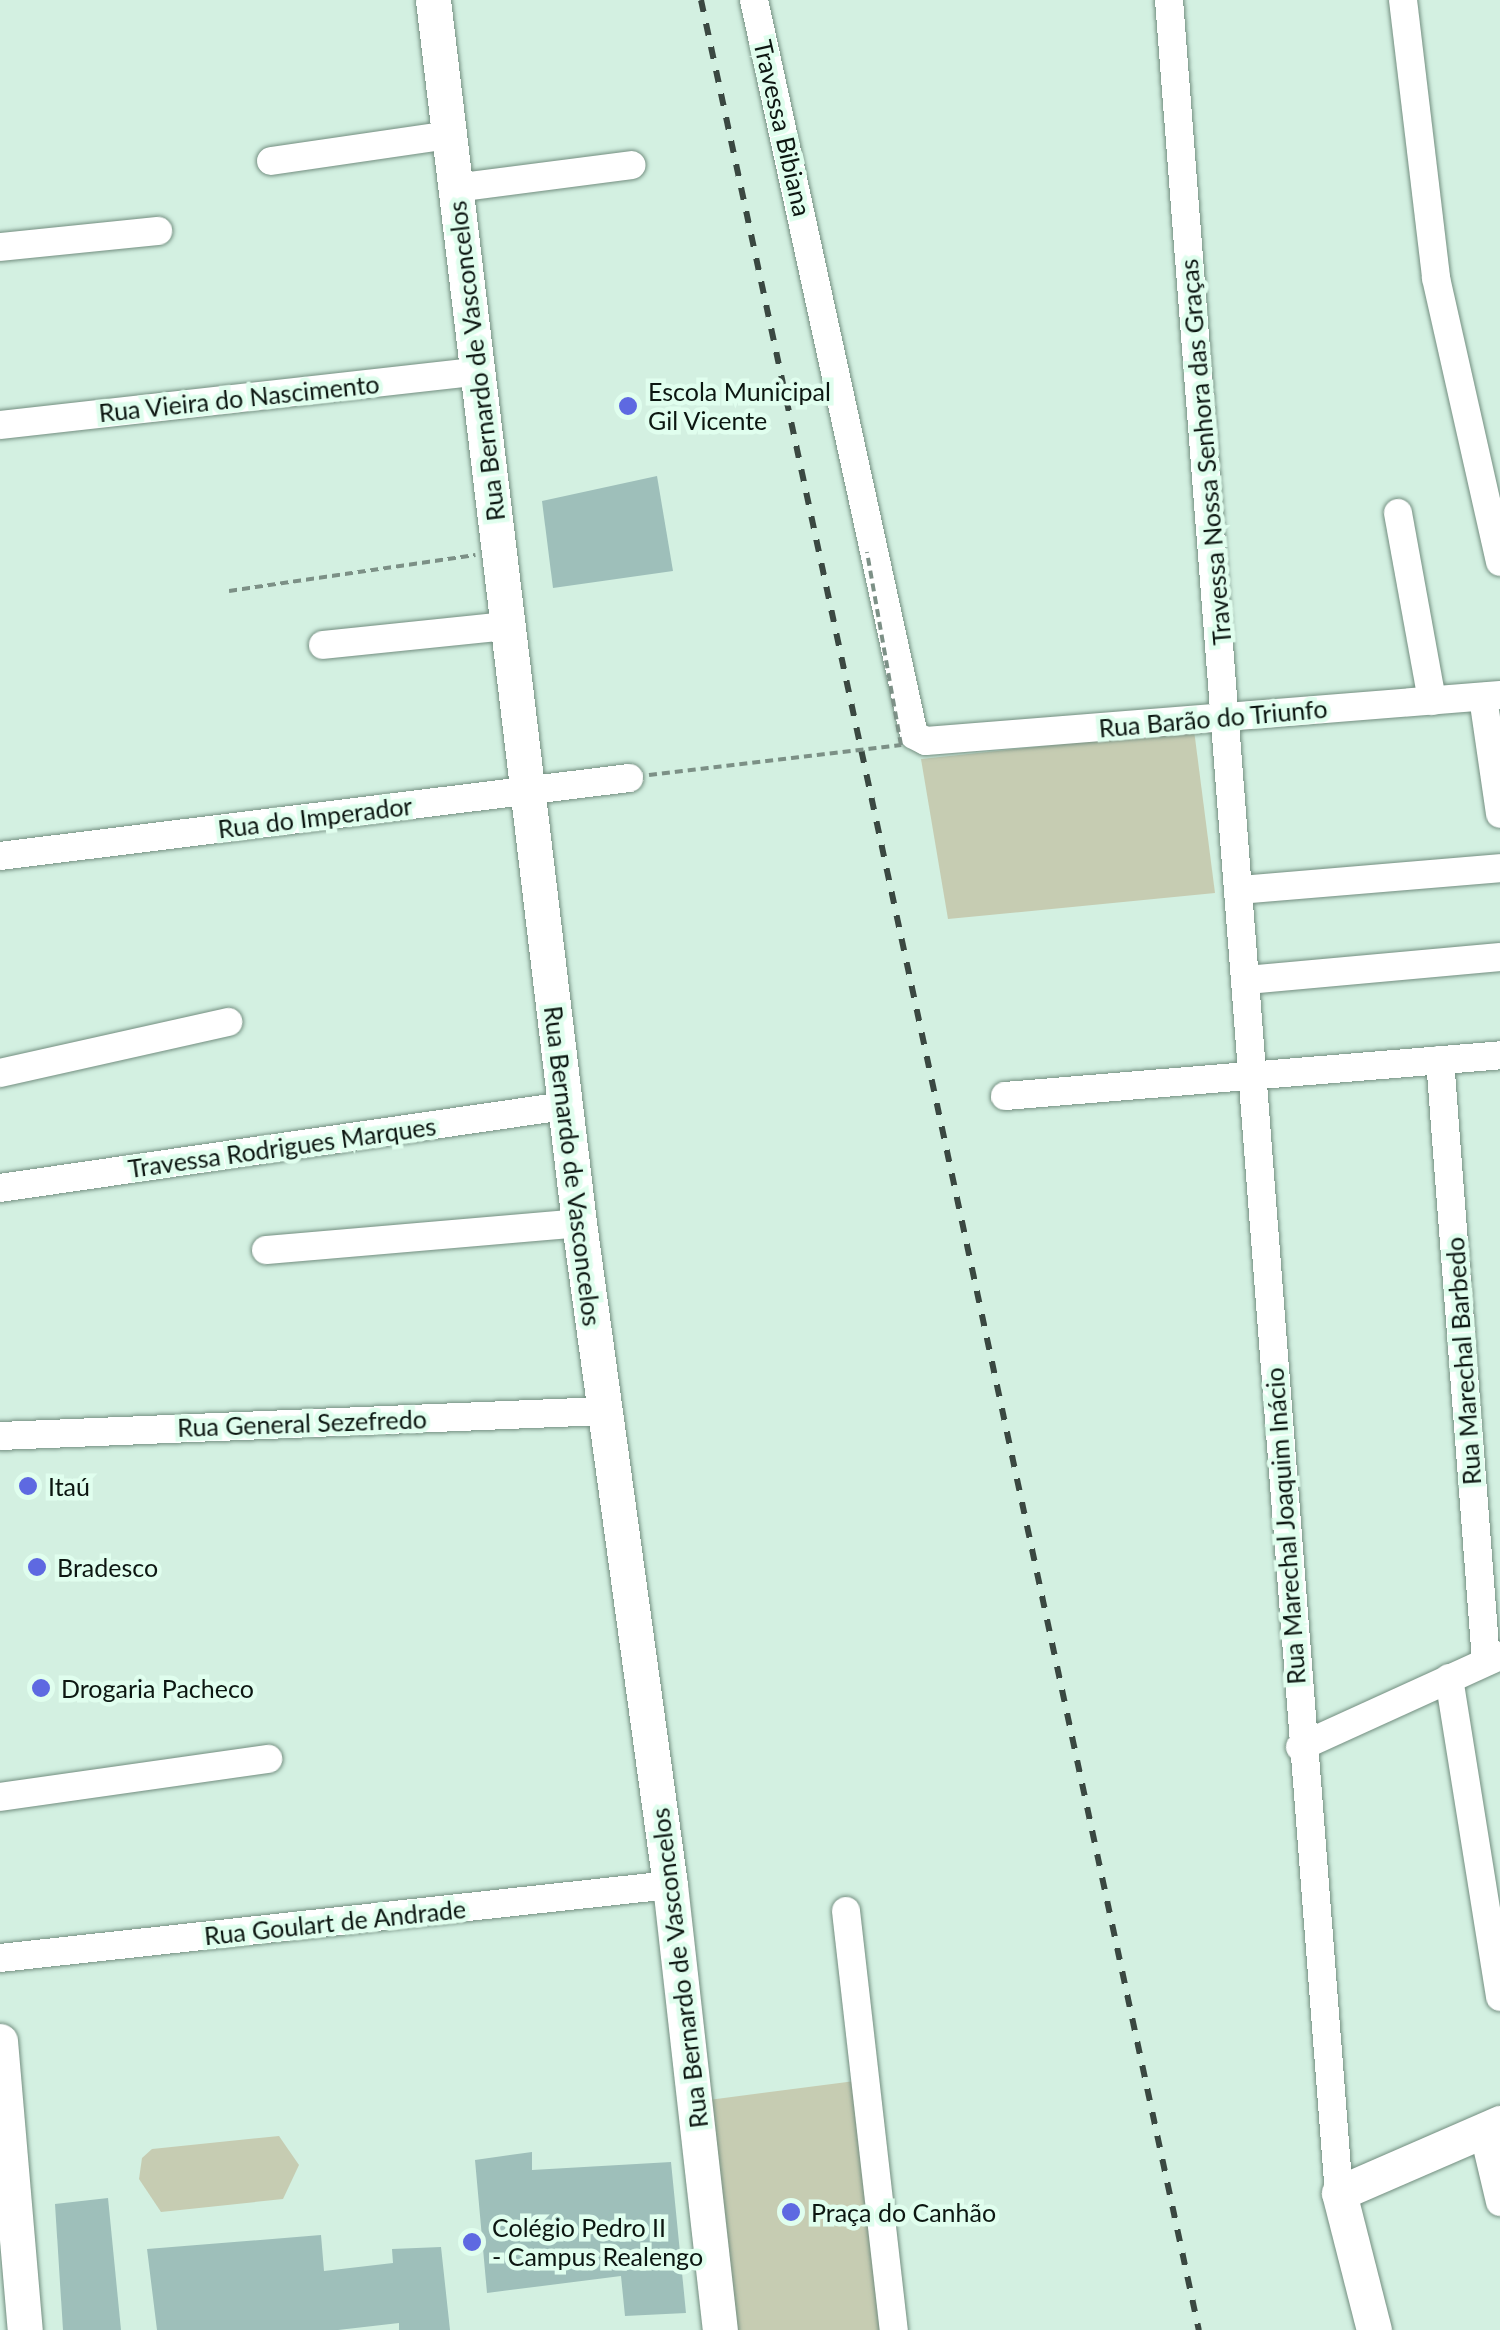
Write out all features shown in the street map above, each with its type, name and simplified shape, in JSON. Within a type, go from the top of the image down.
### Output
[{"type":"main road","name":"Rua Bernardo de Vasconcelos","points":[[440,5],[449,135],[526,792],[579,1223],[670,1884],[720,2330]]},
{"type":"main road","points":[[0,2041],[25,2330]]},
{"type":"main road","points":[[1338,2193],[1492,2127]]},
{"type":"main road","name":"Rua Marechal Joaquim Inácio","points":[[1338,2193],[1374,2330]]},
{"type":"street","name":"Travessa Bibiana","points":[[754,0],[812,256],[910,730],[926,742]]},
{"type":"street","name":"Travessa Nossa Senhora das Graças","points":[[1169,0],[1228,717]]},
{"type":"street","points":[[1403,0],[1414,63],[1436,278],[1500,562]]},
{"type":"street","points":[[271,161],[449,135]]},
{"type":"street","points":[[455,188],[632,165]]},
{"type":"street","points":[[0,247],[158,231]]},
{"type":"street","name":"Rua Vieira do Nascimento","points":[[0,425],[476,362]]},
{"type":"street","points":[[1398,513],[1432,701]]},
{"type":"street","points":[[323,645],[508,626]]},
{"type":"street","points":[[1492,696],[1500,814]]},
{"type":"street","name":"Rua Barão do Triunfo","points":[[926,742],[1492,696]]},
{"type":"street","name":"Rua Marechal Joaquim Inácio","points":[[1228,717],[1300,1746],[1338,2193]]},
{"type":"street","name":"Rua do Imperador","points":[[0,856],[639,777]]},
{"type":"street","points":[[1240,890],[1500,868]]},
{"type":"street","points":[[1247,980],[1500,957]]},
{"type":"street","points":[[0,1073],[228,1022]]},
{"type":"street","points":[[1004,1096],[1500,1055]]},
{"type":"street","name":"Rua Marechal Barbedo","points":[[1300,1746],[1493,1659],[1440,1060]]},
{"type":"street","name":"Travessa Rodrigues Marques","points":[[0,1188],[564,1106]]},
{"type":"street","points":[[266,1250],[579,1223]]},
{"type":"street","name":"Rua General Sezefredo","points":[[0,1436],[605,1411]]},
{"type":"street","points":[[1450,1678],[1500,1997]]},
{"type":"street","points":[[0,1797],[268,1759]]},
{"type":"street","name":"Rua Goulart de Andrade","points":[[0,1958],[670,1884]]},
{"type":"street","points":[[846,1910],[894,2330]]},
{"type":"street","points":[[1492,2127],[1500,2202]]},
{"type":"path","points":[[229,590],[499,552]]},
{"type":"path","points":[[639,777],[900,745],[867,552]]},
{"type":"green space","points":[[1194,730],[1215,893],[948,919],[921,759]]},
{"type":"green space","name":"Praça do Canhão","points":[[855,2081],[881,2330],[726,2330],[701,2101]]},
{"type":"green space","points":[[279,2136],[299,2165],[283,2199],[161,2212],[139,2179],[142,2158],[152,2149]]},
{"type":"building","points":[[657,476],[673,571],[553,588],[542,501]]},
{"type":"building","points":[[532,2152],[532,2170],[671,2162],[686,2313],[625,2316],[621,2276],[487,2293],[475,2160]]},
{"type":"building","points":[[108,2198],[121,2330],[63,2330],[55,2204]]},
{"type":"building","points":[[321,2235],[324,2271],[393,2263],[392,2249],[441,2247],[450,2330],[399,2330],[399,2323],[338,2330],[157,2330],[147,2249]]},
{"type":"railway","points":[[701,0],[1199,2330]]},
{"type":"place","name":"Escola Municipal Gil Vicente","points":[[628,406]]},
{"type":"place","name":"Itaú","points":[[28,1486]]},
{"type":"place","name":"Bradesco","points":[[37,1567]]},
{"type":"place","name":"Drogaria Pacheco","points":[[41,1688]]},
{"type":"place","name":"Praça do Canhão","points":[[791,2212]]},
{"type":"place","name":"Colégio Pedro II - Campus Realengo","points":[[472,2242]]}]
